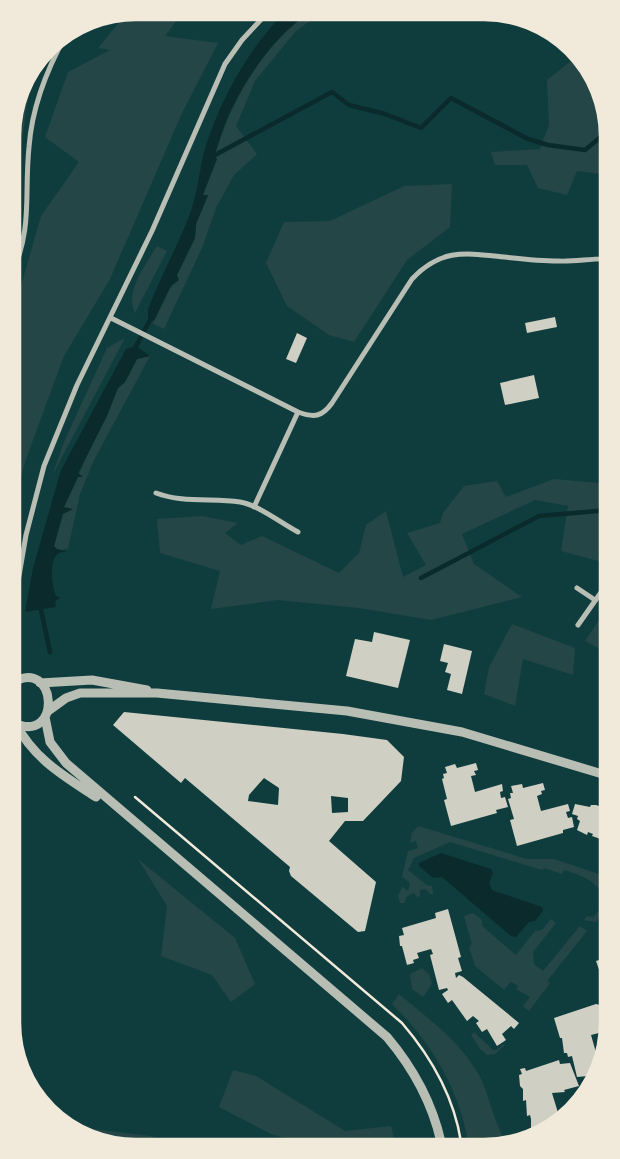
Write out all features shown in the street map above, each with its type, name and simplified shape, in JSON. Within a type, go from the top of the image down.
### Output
[{"type":"street","points":[[20,570],[26,535],[44,466],[77,385],[111,318],[225,64],[242,40],[261,20]]},
{"type":"street","points":[[20,251],[24,239],[28,204],[28,155],[34,112],[50,67],[58,50]]},
{"type":"street","points":[[111,318],[298,412],[316,416],[326,412],[412,279],[422,268],[444,256],[467,253],[559,261],[600,259]]},
{"type":"street","points":[[254,507],[298,412]]},
{"type":"street","points":[[156,493],[185,498],[241,502],[254,507],[298,532]]},
{"type":"street","points":[[576,588],[595,600]]},
{"type":"street","points":[[578,625],[600,593]]},
{"type":"street","points":[[20,680],[30,678],[40,683],[48,693],[46,714],[48,736],[59,756],[122,813],[287,954],[373,1024],[399,1052],[420,1084],[428,1101],[440,1139]]},
{"type":"street","points":[[40,683],[92,680],[136,687],[157,693]]},
{"type":"street","points":[[20,724],[29,726],[46,714],[59,701],[80,694],[157,693],[346,711],[419,723],[462,732],[600,773]]},
{"type":"street","points":[[20,732],[30,747],[44,762],[122,813]]},
{"type":"path","points":[[135,797],[402,1023],[428,1056],[447,1093],[456,1116],[461,1139]]},
{"type":"shaded area","points":[[136,20],[177,20],[165,36],[218,43],[182,113],[110,279],[64,356],[20,480],[20,289],[41,216],[79,162],[45,137],[68,72],[110,50],[98,48],[120,21]]},
{"type":"shaded area","points":[[278,20],[299,20],[286,31],[265,55],[239,95],[227,120],[214,156],[217,159],[203,195],[208,195],[196,224],[195,238],[177,275],[179,280],[171,286],[154,321],[148,319],[148,309],[191,210],[206,145],[220,109],[248,57]]},
{"type":"shaded area","points":[[300,20],[311,20],[295,32],[255,81],[236,126],[257,154],[234,175],[216,208],[202,248],[164,329],[153,324],[156,312],[162,300],[178,280],[177,275],[195,238],[196,224],[208,196],[201,195],[217,159],[215,155],[230,115],[251,75],[278,40]]},
{"type":"shaded area","points":[[571,61],[588,85],[598,113],[600,174],[577,171],[567,195],[538,188],[527,165],[495,165],[491,152],[540,149],[549,125],[547,80]]},
{"type":"shaded area","points":[[28,94],[20,156],[21,121]]},
{"type":"shaded area","points":[[452,184],[450,227],[407,260],[354,342],[329,335],[287,306],[266,263],[284,222],[330,221],[404,186]]},
{"type":"shaded area","points":[[157,246],[167,251],[135,313],[132,305],[134,287]]},
{"type":"shaded area","points":[[125,338],[52,476],[64,442],[107,348]]},
{"type":"shaded area","points":[[136,346],[150,356],[137,359],[125,382],[118,388],[107,416],[78,473],[83,477],[78,477],[64,507],[73,509],[63,514],[54,546],[57,549],[67,551],[59,553],[53,561],[53,587],[56,596],[60,597],[55,602],[56,607],[25,612],[33,568],[61,470],[126,349]]},
{"type":"shaded area","points":[[150,356],[94,460],[80,494],[68,549],[58,551],[54,546],[63,509],[118,388],[125,382],[137,359]]},
{"type":"shaded area","points":[[554,479],[600,483],[600,561],[561,551],[568,506],[535,500],[462,534],[474,564],[522,597],[431,620],[359,608],[278,600],[211,609],[220,571],[160,553],[157,519],[202,516],[238,523],[225,533],[241,545],[262,536],[339,573],[359,553],[366,525],[386,511],[403,577],[426,565],[407,533],[440,523],[443,513],[464,486],[497,481],[506,497]]},
{"type":"shaded area","points":[[600,618],[600,649],[585,641]]},
{"type":"shaded area","points":[[512,624],[575,648],[573,675],[523,659],[515,706],[484,694],[489,667]]},
{"type":"shaded area","points":[[418,826],[527,859],[554,859],[600,874],[600,890],[589,880],[564,870],[562,874],[544,868],[542,870],[450,842],[414,858],[408,870],[428,886],[432,886],[433,894],[430,894],[426,889],[420,890],[420,896],[417,897],[414,893],[406,897],[405,903],[400,903],[398,896],[402,887],[408,891],[410,883],[402,877],[408,851],[418,848],[416,841],[410,843],[412,833]]},
{"type":"shaded area","points":[[441,853],[491,869],[493,873],[489,883],[492,890],[542,907],[543,911],[535,921],[529,922],[516,937],[511,936],[442,877],[433,878],[419,866],[419,863]]},
{"type":"shaded area","points":[[138,859],[235,938],[255,984],[231,1002],[212,975],[161,956],[167,906]]},
{"type":"shaded area","points":[[600,909],[600,917],[596,922],[584,920],[587,916],[593,917]]},
{"type":"shaded area","points":[[473,913],[482,920],[482,926],[516,955],[535,931],[542,930],[551,919],[556,923],[533,952],[534,964],[543,971],[580,926],[587,931],[547,981],[550,983],[529,1011],[523,1006],[530,997],[516,989],[518,986],[511,982],[504,990],[475,966],[469,947],[472,944],[464,916]]},
{"type":"shaded area","points":[[422,968],[429,974],[432,984],[423,997],[412,989],[410,974]]},
{"type":"shaded area","points":[[399,994],[433,1022],[464,1053],[480,1077],[499,1129],[504,1137],[467,1139],[458,1103],[441,1067],[419,1034],[392,1004]]},
{"type":"shaded area","points":[[474,1032],[493,1050],[497,1050],[503,1044],[505,1045],[495,1054],[487,1055],[481,1050],[471,1035]]},
{"type":"shaded area","points":[[233,1070],[256,1076],[345,1131],[391,1126],[394,1139],[287,1139],[271,1134],[219,1107]]},
{"type":"shaded area","points":[[88,1128],[162,1139],[113,1137]]},
{"type":"building","points":[[555,317],[557,327],[527,333],[525,323]]},
{"type":"building","points":[[297,333],[307,338],[296,363],[286,359]]},
{"type":"building","points":[[534,375],[539,398],[505,405],[500,383]]},
{"type":"building","points":[[374,632],[410,640],[398,688],[346,676],[355,639],[372,642]]},
{"type":"building","points":[[444,644],[472,651],[462,694],[447,690],[451,674],[445,672],[448,663],[440,661]]},
{"type":"building","points":[[124,712],[387,740],[404,757],[401,781],[363,821],[345,821],[329,841],[376,882],[365,931],[358,932],[291,876],[290,867],[185,778],[181,783],[113,725]],"holes":[[[264,778],[279,788],[278,805],[248,801],[249,795]],[[331,796],[348,798],[348,812],[332,813]]]},
{"type":"building","points":[[476,763],[478,770],[474,771],[476,775],[471,776],[475,792],[502,784],[501,798],[505,797],[508,807],[496,810],[497,813],[451,826],[444,800],[447,799],[442,779],[444,778],[443,774],[447,773],[445,767],[455,764],[457,768]]},
{"type":"building","points":[[543,783],[545,790],[541,791],[542,794],[537,796],[541,811],[568,804],[570,811],[566,812],[568,818],[572,817],[574,827],[563,830],[563,833],[517,846],[510,820],[514,819],[508,799],[511,798],[510,793],[513,793],[511,786],[522,784],[523,788]]},
{"type":"building","points":[[575,804],[590,807],[591,805],[600,806],[600,839],[588,832],[587,835],[577,830],[580,821],[577,819],[578,816],[572,814]]},
{"type":"building","points":[[448,909],[461,957],[458,958],[462,971],[455,973],[456,978],[459,975],[463,977],[519,1023],[514,1029],[511,1026],[502,1034],[506,1040],[497,1046],[487,1029],[482,1032],[476,1023],[479,1021],[473,1016],[467,1021],[452,1000],[448,1003],[442,994],[448,990],[447,988],[439,990],[430,955],[433,954],[431,949],[417,953],[419,958],[413,960],[414,963],[407,965],[402,946],[400,946],[399,936],[404,935],[402,928],[436,918],[435,913]]},
{"type":"building","points":[[600,960],[600,973],[596,961]]},
{"type":"building","points":[[596,1004],[600,1005],[600,1033],[591,1035],[596,1053],[586,1076],[577,1077],[572,1056],[568,1057],[567,1053],[564,1053],[562,1038],[560,1038],[554,1018]]},
{"type":"building","points":[[559,1060],[560,1064],[570,1063],[579,1086],[564,1090],[565,1092],[552,1093],[558,1112],[531,1129],[531,1119],[530,1115],[527,1116],[526,1100],[523,1101],[523,1089],[520,1086],[519,1075],[522,1074],[520,1069],[525,1068],[526,1071]]},
{"type":"waterway","points":[[210,160],[215,155],[332,92],[349,105],[385,114],[421,128],[451,98],[528,139],[548,145],[585,150],[600,138]]},
{"type":"waterway","points":[[133,352],[153,314]]},
{"type":"waterway","points":[[421,578],[539,516],[600,511]]},
{"type":"waterway","points":[[40,605],[50,652]]}]
